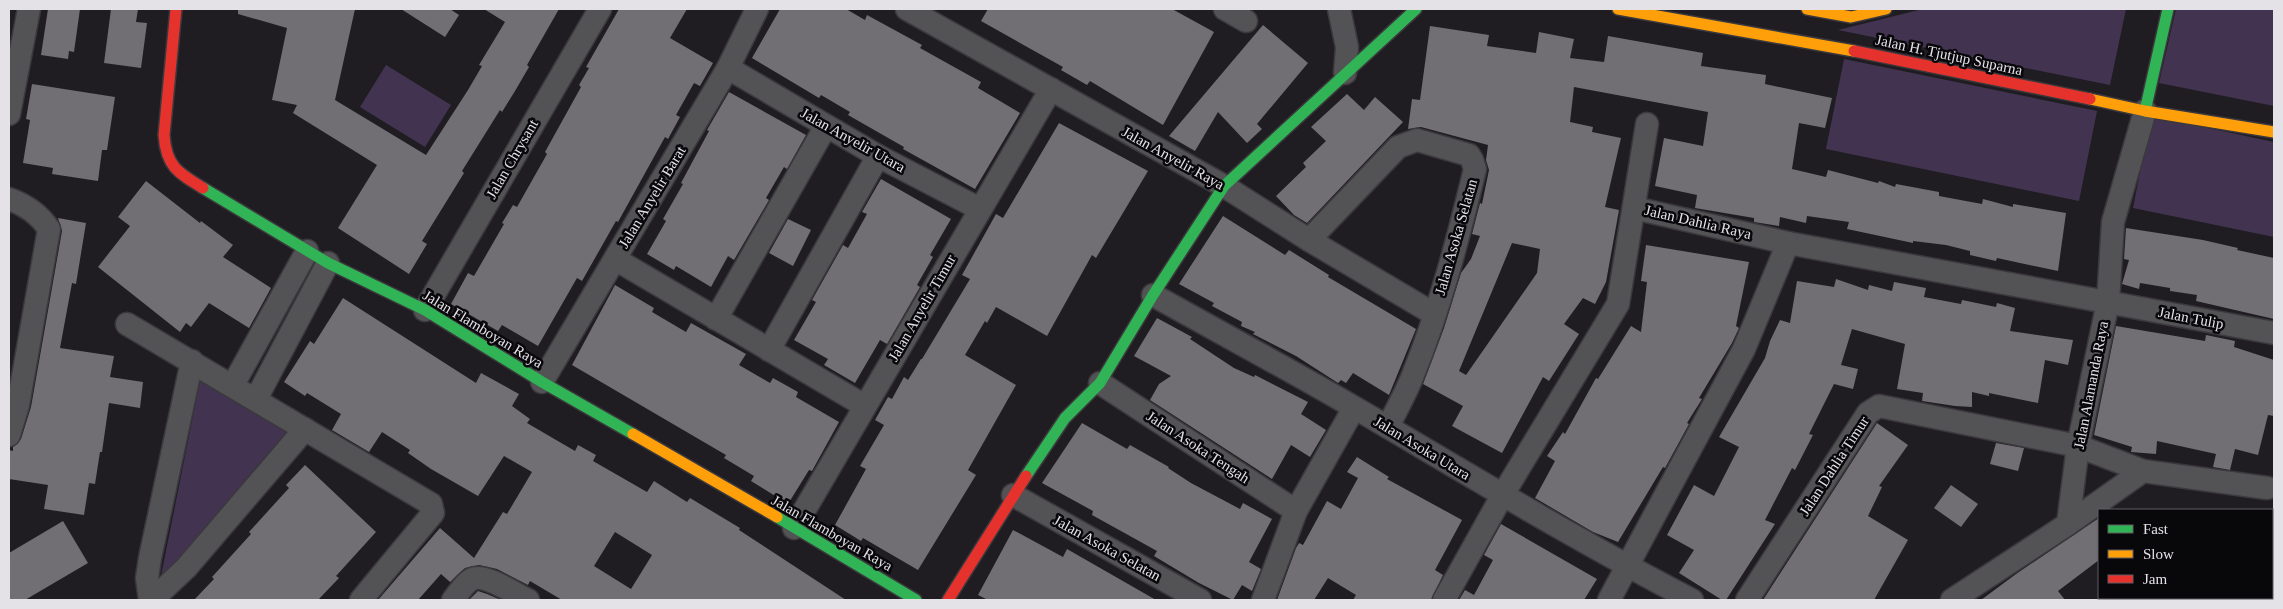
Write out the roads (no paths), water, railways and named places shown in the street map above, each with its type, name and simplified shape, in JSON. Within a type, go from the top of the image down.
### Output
[{"type":"street","points":[[9,114],[29,9]]},
{"type":"street","name":"Jalan Flamboyan Raya","points":[[176,9],[164,135],[165,153],[169,163],[181,175],[328,263],[425,310],[542,382],[916,600]]},
{"type":"street","name":"Jalan Chrysant","points":[[425,310],[600,9]]},
{"type":"street","name":"Jalan Anyelir Barat","points":[[542,382],[728,68],[756,9]]},
{"type":"street","name":"Jalan Anyelir Raya","points":[[907,9],[1224,186],[1309,240],[1434,314]]},
{"type":"street","points":[[1225,9],[1246,21]]},
{"type":"street","points":[[1339,9],[1347,46],[1345,73]]},
{"type":"street","points":[[948,600],[1013,495],[1065,418],[1100,383],[1153,295],[1224,186],[1416,9]]},
{"type":"street","name":"Jalan H. Tjutjup Suparna","points":[[1618,9],[1867,53],[2145,111],[2274,132]]},
{"type":"street","name":"Jalan H. Tjutjup Suparna","points":[[1807,9],[1851,17],[1886,9]]},
{"type":"street","points":[[2145,111],[2168,9]]},
{"type":"street","name":"Jalan Anyelir Utara","points":[[728,68],[878,156],[980,209]]},
{"type":"street","name":"Jalan Anyelir Timur","points":[[794,528],[1051,89]]},
{"type":"street","name":"Jalan Alamanda Raya","points":[[2068,524],[2078,446],[2108,302],[2114,222],[2145,111]]},
{"type":"street","points":[[1634,208],[1647,124]]},
{"type":"street","points":[[716,319],[826,126]]},
{"type":"street","name":"Jalan Asoka Selatan","points":[[1309,240],[1402,144],[1417,140],[1469,155],[1475,169],[1454,254],[1434,314]]},
{"type":"street","points":[[769,350],[878,156]]},
{"type":"street","points":[[9,199],[32,210],[42,219],[48,229],[18,404],[9,435]]},
{"type":"street","name":"Jalan Dahlia Raya","points":[[1444,600],[1502,496],[1618,304],[1634,208],[1788,243],[2108,302]]},
{"type":"street","points":[[1609,600],[1744,349],[1788,243]]},
{"type":"street","points":[[233,385],[307,251]]},
{"type":"street","points":[[615,259],[865,406]]},
{"type":"street","points":[[256,399],[328,263]]},
{"type":"street","name":"Jalan Asoka Utara","points":[[1153,295],[1388,427],[1502,496],[1692,600]]},
{"type":"street","name":"Jalan Tulip","points":[[2108,302],[2274,333]]},
{"type":"street","points":[[1388,427],[1413,378],[1434,314]]},
{"type":"street","points":[[127,324],[233,385],[431,504],[434,510],[361,600]]},
{"type":"street","points":[[151,600],[147,578],[150,558],[192,361]]},
{"type":"street","name":"Jalan Asoka Tengah","points":[[1100,383],[1296,511]]},
{"type":"street","name":"Jalan Dahlia Timur","points":[[1747,600],[1868,414],[1879,406],[2078,446],[2143,471],[2267,488]]},
{"type":"street","points":[[1263,600],[1296,511],[1354,408]]},
{"type":"street","points":[[151,600],[186,568],[306,429]]},
{"type":"street","points":[[1952,600],[2068,524],[2143,471]]},
{"type":"street","name":"Jalan Asoka Selatan","points":[[1013,495],[1200,600]]},
{"type":"street","points":[[453,600],[471,579],[480,577],[491,580],[528,600]]}]
